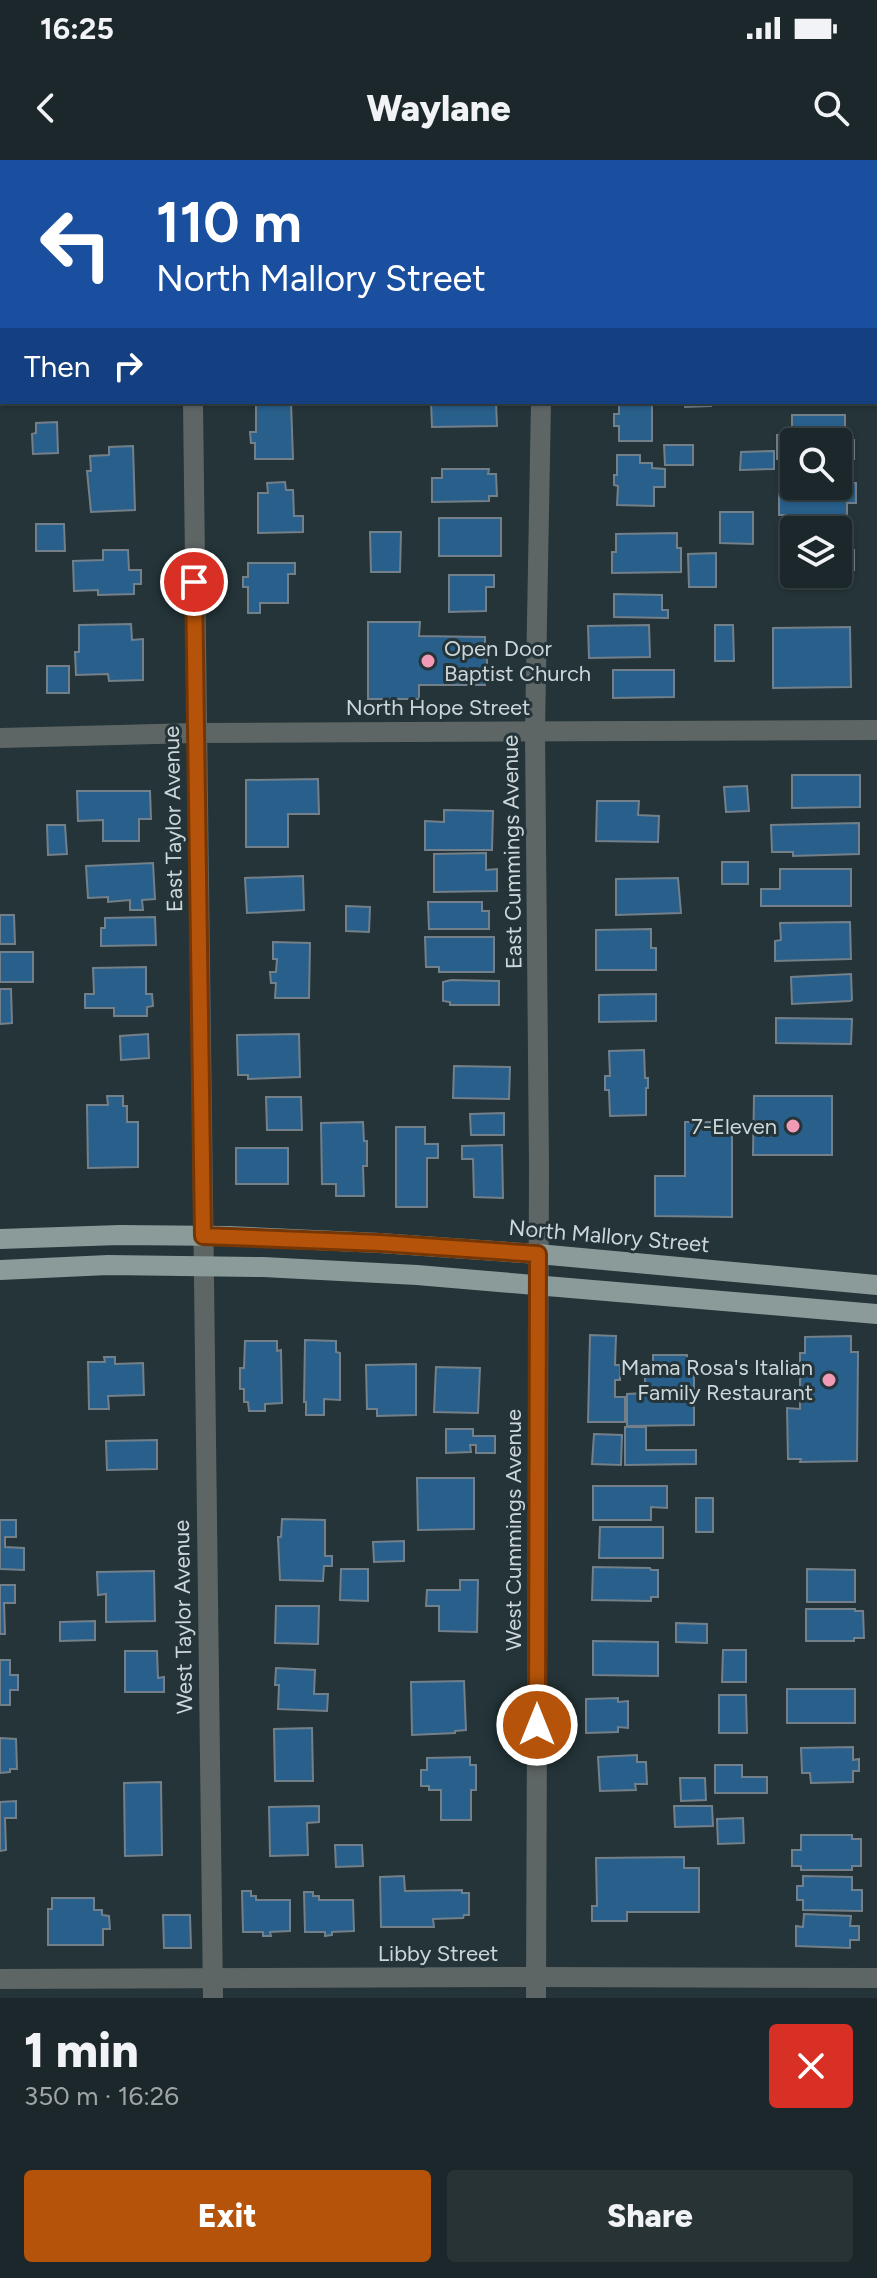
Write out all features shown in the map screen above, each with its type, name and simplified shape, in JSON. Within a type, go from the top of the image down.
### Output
[{"type":"main road","name":"North Mallory Street","points":[[0,1239],[120,1235],[380,1243],[877,1285]]},
{"type":"main road","points":[[0,1270],[108,1265],[263,1267],[417,1275],[877,1314]]},
{"type":"street","name":"East Taylor Avenue","points":[[193,404],[203,1236]]},
{"type":"street","name":"East Cummings Avenue","points":[[538,1254],[535,730],[541,404]]},
{"type":"street","name":"North Hope Street","points":[[0,738],[195,733],[877,730]]},
{"type":"street","name":"West Taylor Avenue","points":[[203,1236],[213,1988]]},
{"type":"street","name":"West Cummings Avenue","points":[[536,1998],[538,1254]]},
{"type":"street","name":"Libby Street","points":[[0,1979],[213,1988],[536,1977],[877,1978]]},
{"type":"building","points":[[256,404],[291,404],[293,459],[255,459],[255,443],[251,443],[250,432],[256,432]]},
{"type":"building","points":[[431,404],[496,404],[497,426],[432,427]]},
{"type":"building","points":[[619,404],[652,404],[652,441],[619,441],[619,426],[614,426],[614,414],[619,414]]},
{"type":"building","points":[[685,404],[711,404],[711,406],[685,407]]},
{"type":"building","points":[[792,415],[845,415],[845,428],[792,428]]},
{"type":"building","points":[[57,422],[58,453],[33,454],[32,434],[36,433],[36,423]]},
{"type":"building","points":[[777,435],[780,435],[780,459],[777,459]]},
{"type":"building","points":[[664,445],[693,445],[693,465],[665,465]]},
{"type":"building","points":[[133,446],[135,510],[91,512],[87,471],[91,471],[90,456],[109,455],[109,447]]},
{"type":"building","points":[[774,451],[774,469],[740,470],[741,452]]},
{"type":"building","points":[[617,455],[640,455],[640,463],[652,463],[652,468],[665,469],[665,487],[654,487],[654,506],[617,505],[618,486],[614,485],[614,475],[617,475]]},
{"type":"building","points":[[442,469],[489,469],[488,474],[496,474],[497,496],[489,496],[489,501],[432,502],[432,478],[442,478]]},
{"type":"building","points":[[285,482],[286,490],[293,490],[294,516],[303,516],[303,532],[258,533],[258,493],[268,493],[267,483]]},
{"type":"building","points":[[852,483],[856,483],[856,503],[847,503],[847,515],[779,515],[779,487],[780,500],[852,500]]},
{"type":"building","points":[[720,512],[753,512],[753,544],[720,543]]},
{"type":"building","points":[[439,518],[501,518],[501,556],[439,556]]},
{"type":"building","points":[[36,524],[64,524],[65,551],[36,551]]},
{"type":"building","points":[[370,532],[401,532],[400,572],[371,572]]},
{"type":"building","points":[[677,533],[677,548],[681,548],[681,572],[612,573],[616,534]]},
{"type":"building","points":[[103,550],[128,550],[129,570],[141,570],[141,584],[134,584],[134,594],[98,595],[98,590],[74,591],[73,561],[103,560]]},
{"type":"building","points":[[716,553],[716,587],[689,587],[688,554]]},
{"type":"building","points":[[248,563],[295,563],[295,574],[288,574],[288,603],[260,603],[260,613],[248,613],[248,587],[243,587],[243,577],[248,577]]},
{"type":"building","points":[[449,575],[494,575],[494,587],[486,587],[486,611],[449,612]]},
{"type":"building","points":[[614,594],[662,595],[662,610],[668,610],[668,618],[614,617]]},
{"type":"building","name":"Open Door Baptist Church","points":[[368,622],[420,622],[419,636],[485,637],[485,685],[419,685],[419,699],[368,699]]},
{"type":"building","points":[[131,624],[132,640],[143,639],[143,680],[109,681],[108,674],[76,675],[79,625]]},
{"type":"building","points":[[649,625],[650,657],[589,658],[588,626]]},
{"type":"building","points":[[715,625],[733,625],[734,661],[715,661]]},
{"type":"building","points":[[850,627],[851,687],[773,688],[773,628]]},
{"type":"building","points":[[47,666],[69,666],[69,693],[47,693]]},
{"type":"building","points":[[613,670],[674,670],[674,697],[613,698]]},
{"type":"building","points":[[792,775],[860,775],[860,807],[792,808]]},
{"type":"building","points":[[318,779],[319,814],[288,814],[288,847],[246,847],[246,780]]},
{"type":"building","points":[[747,786],[749,811],[726,812],[724,787]]},
{"type":"building","points":[[77,791],[150,791],[151,819],[139,819],[139,841],[103,841],[103,820],[78,821]]},
{"type":"building","points":[[597,801],[639,801],[638,815],[659,816],[658,842],[596,841]]},
{"type":"building","points":[[444,810],[493,811],[492,850],[425,850],[425,821],[444,822]]},
{"type":"building","points":[[859,823],[859,854],[793,856],[793,852],[772,852],[771,825]]},
{"type":"building","points":[[47,825],[65,825],[67,854],[48,855]]},
{"type":"building","points":[[486,853],[486,870],[497,869],[497,891],[434,892],[434,854]]},
{"type":"building","points":[[722,862],[748,862],[748,884],[722,884]]},
{"type":"building","points":[[153,863],[155,899],[142,900],[143,910],[130,910],[130,900],[108,902],[108,897],[88,898],[86,866]]},
{"type":"building","points":[[780,869],[851,869],[851,906],[761,906],[761,889],[780,889]]},
{"type":"building","points":[[303,876],[304,910],[247,913],[245,878]]},
{"type":"building","points":[[678,878],[681,913],[616,915],[616,879]]},
{"type":"building","points":[[428,902],[482,902],[482,911],[489,911],[489,929],[429,929]]},
{"type":"building","points":[[346,906],[370,907],[369,932],[346,931]]},
{"type":"building","points":[[0,915],[14,915],[15,944],[0,944]]},
{"type":"building","points":[[155,917],[156,945],[101,946],[101,928],[105,928],[105,918]]},
{"type":"building","points":[[850,922],[851,959],[775,961],[775,941],[781,940],[780,923]]},
{"type":"building","points":[[651,929],[651,948],[656,948],[656,970],[596,970],[596,930]]},
{"type":"building","points":[[425,937],[494,937],[494,972],[439,972],[439,967],[426,967]]},
{"type":"building","points":[[273,942],[310,943],[309,998],[275,998],[276,983],[271,983],[270,972],[276,972]]},
{"type":"building","points":[[0,952],[33,952],[33,982],[0,982]]},
{"type":"building","points":[[146,967],[146,994],[152,994],[153,1006],[147,1007],[147,1016],[114,1016],[114,1008],[85,1008],[85,994],[94,994],[93,968]]},
{"type":"building","points":[[851,974],[852,1000],[792,1004],[791,977]]},
{"type":"building","points":[[499,981],[499,1005],[450,1005],[450,1002],[443,1001],[443,982]]},
{"type":"building","points":[[0,989],[11,989],[12,1023],[0,1024]]},
{"type":"building","points":[[656,994],[656,1021],[599,1022],[599,995]]},
{"type":"building","points":[[776,1018],[852,1019],[851,1044],[776,1043]]},
{"type":"building","points":[[148,1034],[149,1058],[121,1060],[120,1036]]},
{"type":"building","points":[[299,1034],[300,1077],[248,1079],[248,1075],[238,1075],[237,1035]]},
{"type":"building","points":[[644,1050],[645,1078],[648,1078],[646,1115],[610,1116],[609,1090],[605,1090],[605,1076],[610,1076],[609,1051]]},
{"type":"building","points":[[454,1066],[510,1067],[509,1099],[453,1098]]},
{"type":"building","points":[[107,1096],[123,1096],[123,1106],[127,1106],[127,1122],[138,1122],[138,1167],[88,1168],[87,1105],[108,1105]]},
{"type":"building","name":"7-Eleven","points":[[754,1096],[832,1096],[832,1155],[753,1155]]},
{"type":"building","points":[[266,1097],[301,1097],[302,1130],[267,1130]]},
{"type":"building","points":[[504,1113],[504,1135],[471,1135],[470,1114]]},
{"type":"building","points":[[363,1122],[364,1141],[367,1141],[367,1166],[363,1166],[364,1196],[336,1196],[336,1184],[322,1184],[321,1123]]},
{"type":"building","points":[[685,1122],[732,1122],[732,1217],[655,1216],[655,1176],[685,1176]]},
{"type":"building","points":[[396,1127],[425,1127],[425,1144],[438,1144],[438,1158],[427,1158],[427,1207],[396,1207]]},
{"type":"building","points":[[502,1145],[503,1198],[474,1197],[473,1159],[462,1159],[462,1146]]},
{"type":"building","points":[[236,1148],[288,1148],[288,1184],[236,1184]]},
{"type":"building","points":[[590,1335],[616,1336],[615,1365],[620,1365],[620,1380],[615,1380],[615,1397],[625,1397],[625,1422],[588,1422]]},
{"type":"building","name":"Mama Rosa's Italian Family Restaurant","points":[[851,1336],[851,1352],[858,1352],[857,1461],[800,1462],[801,1459],[788,1459],[787,1408],[800,1409],[800,1353],[805,1353],[805,1337]]},
{"type":"building","points":[[305,1340],[336,1341],[336,1352],[340,1353],[340,1400],[324,1399],[324,1415],[306,1415]]},
{"type":"building","points":[[245,1341],[277,1341],[277,1351],[281,1350],[282,1403],[265,1404],[265,1411],[249,1411],[248,1402],[244,1402],[244,1389],[240,1389]]},
{"type":"building","points":[[653,1355],[687,1355],[687,1365],[694,1365],[694,1425],[627,1426],[627,1394],[645,1393],[645,1366],[653,1366]]},
{"type":"building","points":[[104,1357],[115,1357],[115,1364],[143,1363],[144,1395],[108,1396],[109,1409],[89,1409],[88,1362],[105,1362]]},
{"type":"building","points":[[416,1364],[416,1415],[377,1416],[377,1409],[367,1409],[366,1365]]},
{"type":"building","points":[[436,1367],[480,1368],[478,1413],[434,1412]]},
{"type":"building","points":[[625,1427],[646,1427],[646,1450],[696,1450],[696,1464],[625,1465]]},
{"type":"building","points":[[446,1429],[473,1429],[473,1436],[495,1436],[495,1453],[476,1453],[476,1445],[470,1445],[471,1452],[446,1453]]},
{"type":"building","points":[[594,1434],[622,1435],[621,1465],[592,1464]]},
{"type":"building","points":[[157,1440],[157,1469],[107,1470],[106,1441]]},
{"type":"building","points":[[417,1478],[474,1478],[474,1529],[418,1530]]},
{"type":"building","points":[[593,1486],[667,1486],[667,1508],[651,1507],[651,1520],[593,1520]]},
{"type":"building","points":[[696,1498],[713,1498],[713,1532],[696,1532]]},
{"type":"building","points":[[282,1519],[325,1520],[325,1556],[332,1556],[332,1566],[324,1566],[323,1581],[280,1580],[278,1537],[281,1537]]},
{"type":"building","points":[[0,1520],[16,1520],[16,1537],[5,1537],[5,1547],[24,1548],[24,1570],[0,1569]]},
{"type":"building","points":[[600,1527],[663,1527],[663,1558],[599,1558]]},
{"type":"building","points":[[404,1541],[404,1561],[374,1562],[373,1542]]},
{"type":"building","points":[[593,1567],[658,1570],[658,1597],[651,1597],[651,1601],[592,1600]]},
{"type":"building","points":[[341,1569],[368,1569],[368,1601],[340,1600]]},
{"type":"building","points":[[807,1569],[855,1570],[855,1602],[807,1602]]},
{"type":"building","points":[[154,1571],[155,1621],[106,1622],[106,1594],[98,1595],[97,1572]]},
{"type":"building","points":[[460,1580],[478,1580],[477,1632],[439,1631],[439,1606],[426,1606],[427,1590],[460,1590]]},
{"type":"building","points":[[0,1585],[15,1585],[15,1603],[4,1603],[5,1634],[0,1634]]},
{"type":"building","points":[[276,1606],[319,1606],[318,1644],[275,1643]]},
{"type":"building","points":[[806,1609],[863,1611],[864,1638],[854,1638],[854,1641],[806,1641]]},
{"type":"building","points":[[95,1621],[95,1640],[60,1641],[60,1622]]},
{"type":"building","points":[[676,1623],[707,1624],[707,1643],[676,1642]]},
{"type":"building","points":[[593,1641],[658,1642],[658,1676],[593,1675]]},
{"type":"building","points":[[723,1650],[746,1650],[746,1682],[722,1682]]},
{"type":"building","points":[[125,1651],[157,1651],[158,1678],[164,1677],[164,1692],[125,1692]]},
{"type":"building","points":[[0,1660],[10,1660],[10,1675],[18,1675],[18,1690],[10,1690],[10,1705],[0,1705]]},
{"type":"building","points":[[276,1668],[315,1670],[314,1694],[328,1694],[327,1711],[278,1709]]},
{"type":"building","points":[[464,1681],[466,1730],[412,1735],[411,1682]]},
{"type":"building","points":[[787,1689],[855,1689],[855,1723],[787,1723]]},
{"type":"building","points":[[719,1695],[746,1695],[747,1733],[719,1733]]},
{"type":"building","points":[[618,1698],[618,1702],[628,1701],[628,1728],[618,1727],[618,1732],[586,1733],[586,1699]]},
{"type":"building","points":[[312,1728],[313,1781],[275,1781],[274,1729]]},
{"type":"building","points":[[0,1738],[16,1739],[17,1769],[10,1769],[10,1772],[0,1773]]},
{"type":"building","points":[[853,1747],[853,1760],[859,1759],[859,1771],[853,1771],[853,1782],[811,1783],[810,1773],[802,1773],[801,1748]]},
{"type":"building","points":[[637,1755],[637,1762],[646,1762],[647,1784],[635,1784],[636,1790],[600,1791],[598,1757]]},
{"type":"building","points":[[470,1757],[470,1765],[476,1765],[476,1790],[471,1790],[471,1820],[441,1820],[441,1790],[421,1786],[421,1770],[427,1770],[427,1758]]},
{"type":"building","points":[[715,1765],[742,1765],[742,1777],[767,1777],[767,1793],[715,1793]]},
{"type":"building","points":[[680,1778],[705,1778],[706,1800],[681,1801]]},
{"type":"building","points":[[161,1782],[162,1855],[125,1856],[124,1783]]},
{"type":"building","points":[[16,1801],[16,1818],[5,1818],[6,1850],[0,1851],[0,1802]]},
{"type":"building","points":[[319,1806],[319,1822],[307,1823],[308,1855],[270,1856],[269,1807]]},
{"type":"building","points":[[674,1806],[712,1806],[713,1826],[675,1827]]},
{"type":"building","points":[[743,1818],[744,1843],[718,1844],[717,1819]]},
{"type":"building","points":[[801,1835],[852,1835],[852,1839],[861,1839],[861,1866],[852,1866],[852,1870],[801,1870],[801,1866],[792,1866],[792,1850],[801,1850]]},
{"type":"building","points":[[335,1845],[362,1845],[363,1866],[336,1867]]},
{"type":"building","points":[[684,1857],[684,1868],[699,1868],[699,1912],[627,1912],[627,1921],[592,1921],[592,1906],[597,1906],[596,1858]]},
{"type":"building","points":[[404,1876],[405,1891],[462,1890],[462,1893],[469,1893],[469,1915],[433,1919],[434,1927],[381,1927],[380,1877]]},
{"type":"building","points":[[803,1876],[852,1877],[852,1890],[862,1890],[862,1911],[803,1910],[803,1900],[797,1900],[797,1886],[803,1886]]},
{"type":"building","points":[[242,1891],[251,1891],[251,1896],[256,1896],[256,1900],[290,1900],[290,1931],[270,1932],[271,1936],[263,1936],[263,1932],[243,1932]]},
{"type":"building","points":[[304,1892],[313,1892],[319,1900],[353,1900],[354,1931],[332,1932],[332,1935],[325,1936],[325,1932],[305,1932]]},
{"type":"building","points":[[52,1898],[94,1898],[94,1910],[102,1910],[102,1915],[109,1916],[110,1929],[103,1929],[103,1945],[48,1945],[48,1909],[52,1909]]},
{"type":"building","points":[[804,1914],[851,1916],[850,1926],[859,1926],[859,1940],[850,1940],[850,1948],[796,1946],[796,1926],[803,1927]]},
{"type":"building","points":[[163,1915],[190,1915],[191,1948],[164,1948]]},
{"type":"place","name":"Open Door Baptist Church","points":[[428,661]]},
{"type":"place","name":"7-Eleven","points":[[793,1126]]},
{"type":"place","name":"Mama Rosa's Italian Family Restaurant","points":[[829,1380]]},
{"type":"route","points":[[194,582],[203,1236],[380,1243],[538,1254],[537,1725]]}]
